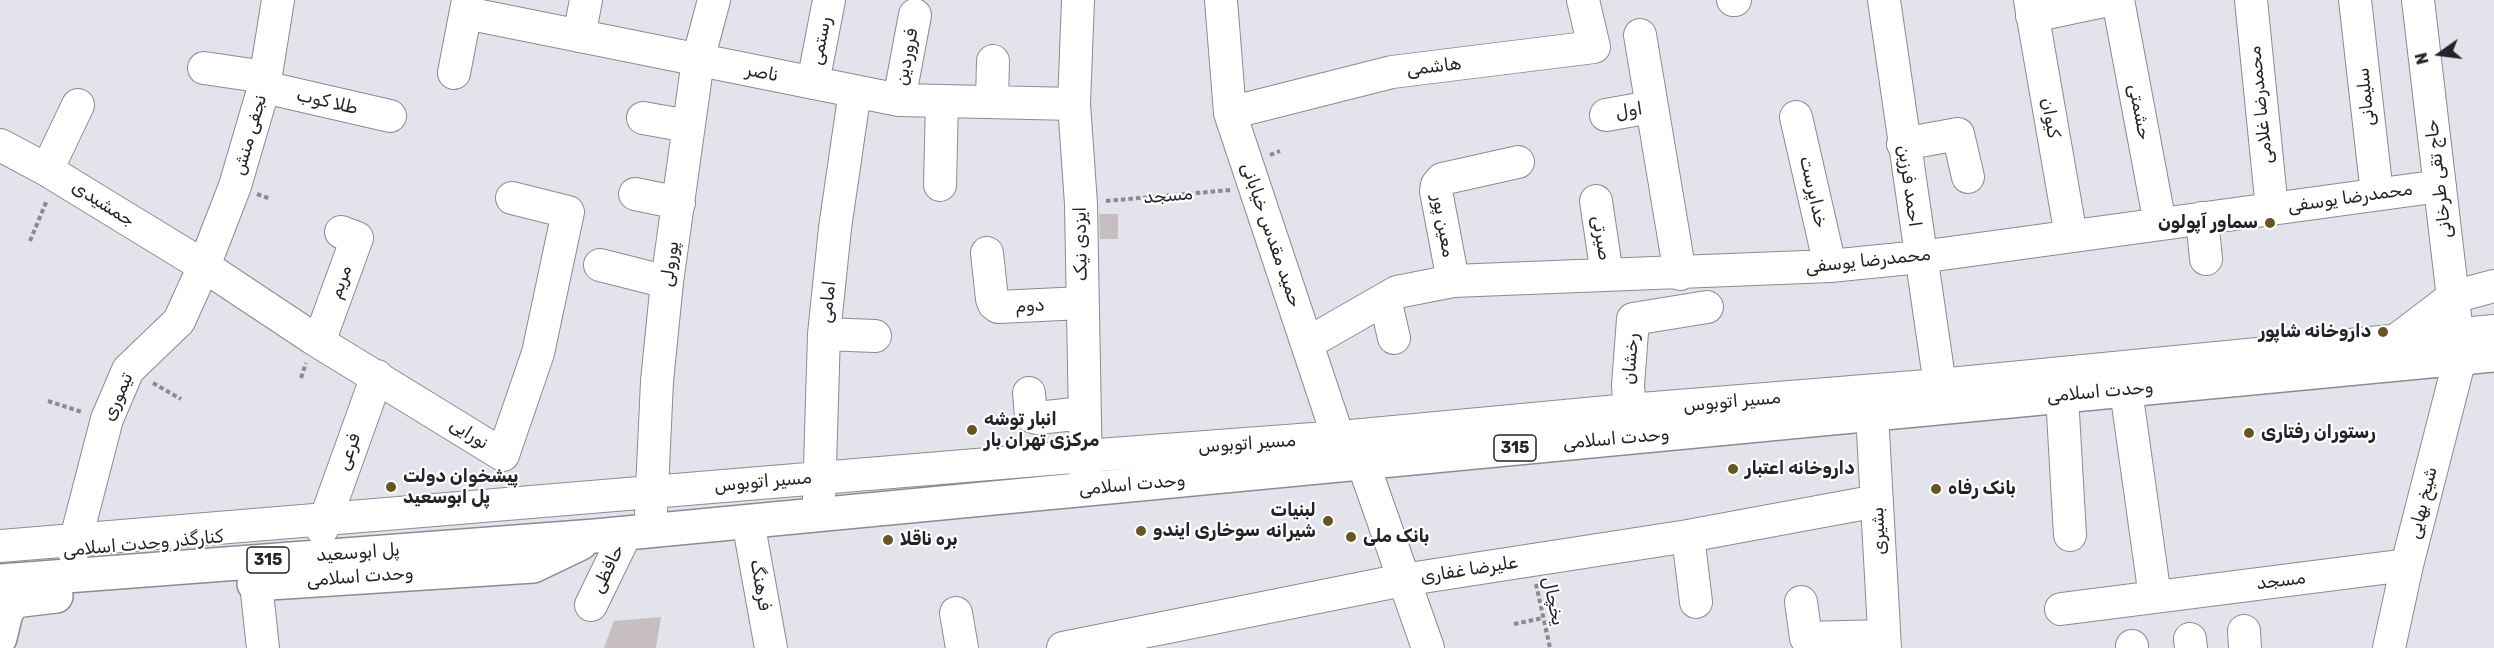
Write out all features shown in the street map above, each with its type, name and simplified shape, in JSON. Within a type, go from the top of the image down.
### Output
[{"type":"main road","name":"وحدت اسلامی","points":[[536,540],[1086,489],[1350,455],[1630,424],[1872,414],[1941,396],[2062,396],[2126,390],[2459,347],[2494,355]]},
{"type":"main road","name":"وحدت اسلامی","points":[[2,570],[57,596],[533,566],[623,533]]},
{"type":"main road","name":"پل ابوسعید","points":[[2,570],[536,540]]},
{"type":"main road","points":[[0,638],[6,613],[2,570]]},
{"type":"street","name":"نجفی منش","points":[[204,266],[235,186],[265,82],[278,0]]},
{"type":"street","points":[[579,36],[586,0]]},
{"type":"street","name":"پورولی","points":[[623,533],[652,491],[657,381],[667,282],[698,60],[714,0]]},
{"type":"street","name":"رستمی","points":[[813,83],[829,0]]},
{"type":"street","name":"ایزدی نیک","points":[[1078,0],[1074,104],[1081,204],[1086,489]]},
{"type":"street","name":"حمید مقدس خیابانی","points":[[1221,0],[1230,113],[1308,343],[1350,455],[1403,580],[1428,648]]},
{"type":"street","name":"هاشمی","points":[[1230,113],[1392,72],[1594,47],[1582,0]]},
{"type":"street","name":"احمد فرزین","points":[[1884,0],[1941,396]]},
{"type":"street","points":[[2031,8],[2108,0]]},
{"type":"street","name":"حشمتی","points":[[2118,0],[2160,224]]},
{"type":"street","name":"محمدرضا غلامی","points":[[2251,0],[2272,209]]},
{"type":"street","name":"سلیمانی","points":[[2355,0],[2377,194]]},
{"type":"street","name":"حاج تقی طرخانی","points":[[2418,0],[2459,347]]},
{"type":"street","points":[[454,73],[467,7]]},
{"type":"street","name":"ناصر","points":[[467,7],[579,36],[899,100],[1074,104]]},
{"type":"street","name":"کیوان","points":[[2031,8],[2071,236]]},
{"type":"street","name":"فروردین","points":[[899,100],[915,15]]},
{"type":"street","points":[[1640,36],[1680,274]]},
{"type":"street","points":[[993,61],[993,102]]},
{"type":"street","name":"طلا کوب","points":[[204,68],[390,116]]},
{"type":"street","name":"امامی","points":[[819,514],[824,334],[835,228],[855,91]]},
{"type":"street","points":[[940,185],[942,101]]},
{"type":"street","points":[[52,173],[78,105]]},
{"type":"street","name":"اول","points":[[1606,115],[1651,107]]},
{"type":"street","name":"خداپرست","points":[[1796,117],[1830,267]]},
{"type":"street","points":[[643,118],[688,126]]},
{"type":"street","points":[[1903,144],[1958,134],[1968,177]]},
{"type":"street","name":"جمشیدی","points":[[0,145],[52,173],[204,266]]},
{"type":"street","name":"معین پور","points":[[1453,281],[1436,191],[1437,185],[1442,179],[1518,162]]},
{"type":"street","name":"محمدرضا یوسفی","points":[[1308,343],[1397,292],[1453,281],[1830,267],[1920,257],[2440,186]]},
{"type":"street","points":[[635,194],[679,202]]},
{"type":"street","name":"نورایی","points":[[204,266],[319,342],[503,455],[538,353],[568,212],[512,198]]},
{"type":"street","name":"صیرتی","points":[[1596,201],[1607,274]]},
{"type":"street","points":[[2202,218],[2205,259]]},
{"type":"street","name":"مریم","points":[[319,342],[357,238],[341,232]]},
{"type":"street","name":"دوم","points":[[987,253],[992,298],[998,307],[1082,303]]},
{"type":"street","points":[[600,265],[667,282]]},
{"type":"street","name":"تیموری","points":[[75,545],[106,419],[128,370],[179,321],[204,266]]},
{"type":"street","points":[[2395,341],[2453,297],[2494,286]]},
{"type":"street","points":[[1384,299],[1394,338]]},
{"type":"street","name":"رخشان","points":[[1630,424],[1628,386],[1633,319],[1707,307]]},
{"type":"street","name":"مسیر اتوبوس","points":[[1630,424],[1941,396],[2395,341],[2459,347],[2494,331]]},
{"type":"street","points":[[824,334],[875,336]]},
{"type":"street","name":"شیخ بهایی","points":[[2389,648],[2459,347]]},
{"type":"street","name":"فرعی","points":[[324,524],[377,376]]},
{"type":"street","points":[[2126,390],[2155,597]]},
{"type":"street","points":[[1029,393],[1031,416],[1084,413]]},
{"type":"street","points":[[2062,396],[2070,535]]},
{"type":"street","name":"بشیری","points":[[1872,414],[1884,642]]},
{"type":"street","name":"مسیر اتوبوس","points":[[324,524],[652,491],[1085,456],[1350,455]]},
{"type":"street","name":"علیرضا غفاری","points":[[1063,648],[1164,638],[1403,580],[1688,536],[1877,501]]},
{"type":"street","name":"کنارگذر وحدت اسلامی","points":[[2,570],[75,545],[324,524],[501,513]]},
{"type":"street","name":"فرهنگ","points":[[748,522],[771,648]]},
{"type":"street","name":"حافظی","points":[[591,605],[623,533]]},
{"type":"street","points":[[1688,536],[1696,602]]},
{"type":"street","name":"مسجد","points":[[2061,609],[2407,565]]},
{"type":"street","points":[[256,584],[263,648]]},
{"type":"street","points":[[1801,602],[1806,638],[1884,642]]},
{"type":"street","points":[[956,614],[962,648]]},
{"type":"path","points":[[30,241],[52,173]]},
{"type":"path","name":"مسجد","points":[[1081,204],[1255,187]]},
{"type":"path","points":[[48,401],[106,419]]},
{"type":"path","name":"یخچال","points":[[1531,560],[1550,648]]},
{"type":"path","points":[[1514,624],[1543,618]]},
{"type":"building","points":[[1099,214],[1118,214],[1118,239],[1100,239]]},
{"type":"building","points":[[661,617],[656,648],[604,648],[614,621]]},
{"type":"place","name":"سماور آپولون","points":[[2270,223]]},
{"type":"place","name":"داروخانه شاپور","points":[[2383,332]]},
{"type":"place","name":"انبار توشه مرکزی تهران بار","points":[[972,430]]},
{"type":"place","name":"رستوران رفتاری","points":[[2249,433]]},
{"type":"place","name":"داروخانه اعتبار","points":[[1733,469]]},
{"type":"place","name":"پیشخوان دولت پل ابوسعید","points":[[391,487]]},
{"type":"place","name":"بانک رفاه","points":[[1936,489]]},
{"type":"place","name":"لبنیات شیرانه","points":[[1328,521]]},
{"type":"place","name":"سوخاری ایندو","points":[[1141,531]]},
{"type":"place","name":"بانک ملی","points":[[1351,537]]},
{"type":"place","name":"بره ناقلا","points":[[888,540]]}]
